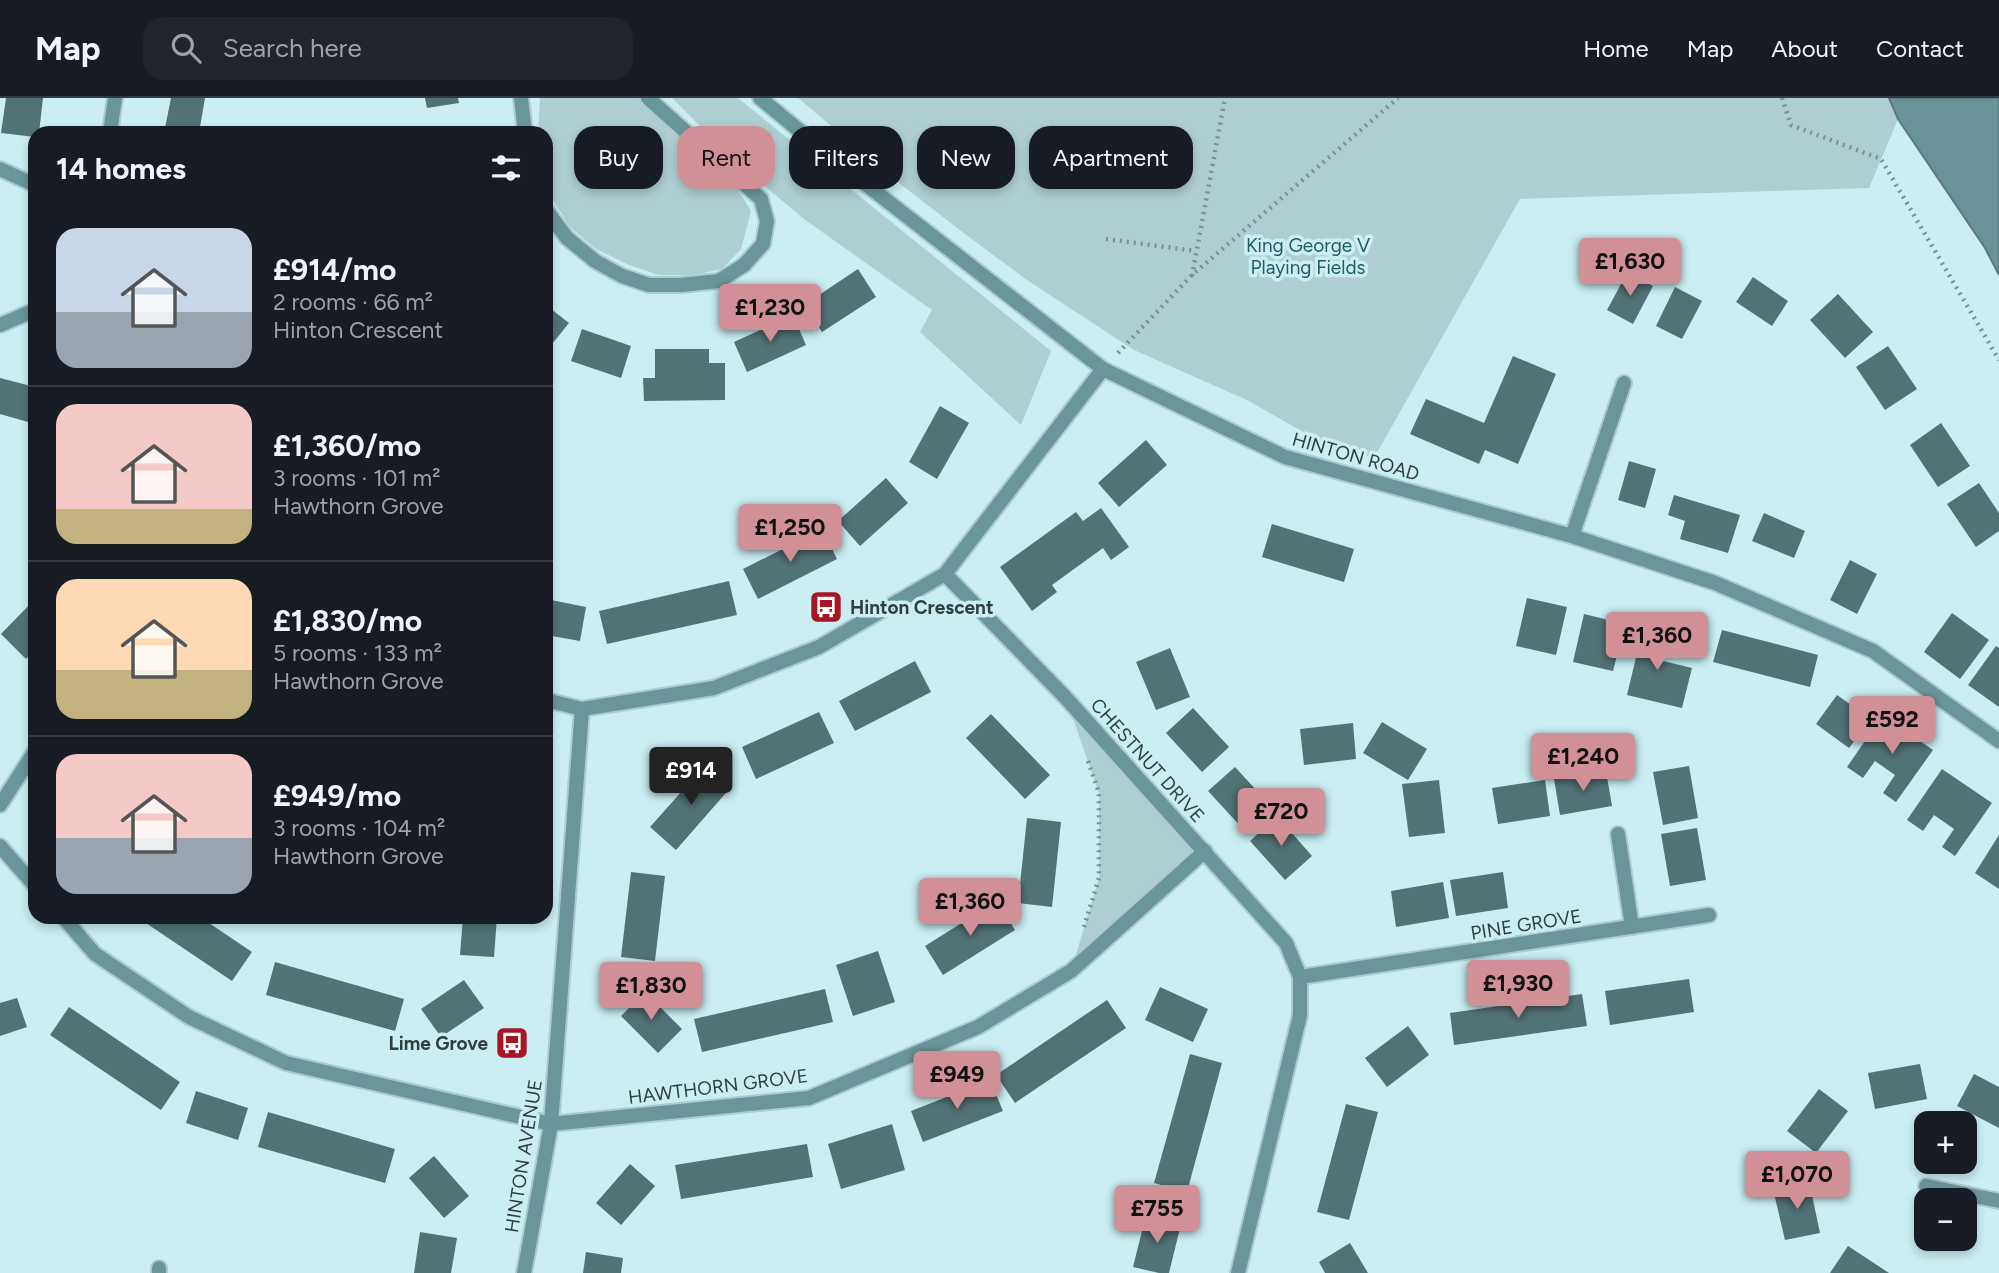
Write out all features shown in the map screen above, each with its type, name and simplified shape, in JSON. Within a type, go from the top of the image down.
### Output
[{"type":"street","points":[[111,126],[115,98]]},
{"type":"street","points":[[521,98],[524,126]]},
{"type":"street","points":[[553,219],[568,238],[595,261],[622,276],[649,285],[719,281],[744,265],[763,244],[767,221],[761,199],[648,98]]},
{"type":"street","name":"HINTON ROAD","points":[[760,98],[836,161],[1103,369],[1285,457],[1572,536],[1715,583],[1873,651],[1999,741]]},
{"type":"street","points":[[0,169],[28,182]]},
{"type":"street","points":[[0,325],[28,313]]},
{"type":"street","points":[[553,702],[582,709],[713,688],[820,647],[945,573],[1103,369]]},
{"type":"street","points":[[1572,536],[1624,383]]},
{"type":"street","name":"CHESTNUT DRIVE","points":[[945,573],[1066,698],[1286,943],[1300,978],[1300,1015],[1238,1273]]},
{"type":"street","name":"HINTON AVENUE","points":[[524,1273],[551,1124],[582,709]]},
{"type":"street","points":[[0,805],[28,762]]},
{"type":"street","points":[[1618,834],[1632,927]]},
{"type":"street","points":[[0,846],[28,878]]},
{"type":"street","name":"HAWTHORN GROVE","points":[[551,1124],[809,1097],[978,1027],[1070,971],[1205,851]]},
{"type":"street","name":"PINE GROVE","points":[[1300,978],[1709,915]]},
{"type":"street","points":[[69,924],[95,954],[189,1017],[286,1063],[551,1124]]},
{"type":"street","points":[[1926,1186],[1999,1201]]},
{"type":"path","points":[[1191,276],[1225,98]]},
{"type":"path","points":[[1103,369],[1191,276],[1398,98]]},
{"type":"path","points":[[1782,98],[1791,125],[1881,159],[1999,360]]},
{"type":"path","points":[[1106,239],[1196,251]]},
{"type":"path","points":[[1083,746],[1099,793],[1099,878],[1083,931]]},
{"type":"green space","points":[[540,98],[639,98],[677,133],[677,189],[737,189],[751,211],[741,249],[722,269],[694,275],[659,275],[629,265],[596,249],[570,227],[553,200],[553,126],[538,126]]},
{"type":"green space","points":[[672,98],[738,98],[773,126],[700,126]]},
{"type":"green space","name":"King George V Playing Fields","points":[[798,98],[1889,98],[1898,119],[1869,188],[1520,199],[1374,458],[1324,444],[1249,401],[1134,350],[1027,280],[903,186],[903,126],[831,126]]},
{"type":"green space","points":[[775,128],[789,139],[789,189],[851,189],[1051,351],[1021,425],[920,332],[932,310],[804,219],[768,189],[775,189]]},
{"type":"green space","points":[[1066,698],[1205,851],[1071,971],[1099,878],[1099,794]]},
{"type":"shaded area","points":[[1889,98],[1999,98],[1999,275],[1985,248],[1898,119]]},
{"type":"building","points":[[6,98],[43,98],[40,126],[28,126],[28,136],[1,133]]},
{"type":"building","points":[[171,98],[205,98],[200,126],[165,126]]},
{"type":"building","points":[[425,98],[458,98],[459,103],[427,108]]},
{"type":"building","points":[[858,269],[876,297],[822,332],[804,305]]},
{"type":"building","points":[[1627,273],[1653,286],[1633,324],[1607,310]]},
{"type":"building","points":[[1753,277],[1788,301],[1772,326],[1736,302]]},
{"type":"building","points":[[1675,287],[1702,301],[1682,339],[1656,326]]},
{"type":"building","points":[[1838,294],[1873,332],[1845,358],[1810,320]]},
{"type":"building","points":[[553,310],[569,323],[553,343]]},
{"type":"building","points":[[793,315],[806,345],[747,372],[734,342]]},
{"type":"building","points":[[582,329],[631,346],[621,378],[571,361]]},
{"type":"building","points":[[1888,346],[1917,389],[1885,410],[1856,367]]},
{"type":"building","points":[[655,349],[709,349],[709,363],[725,363],[725,400],[644,401],[643,378],[655,378]]},
{"type":"building","points":[[1513,356],[1556,374],[1518,464],[1485,450],[1479,464],[1410,434],[1426,399],[1484,423]]},
{"type":"building","points":[[0,378],[28,385],[28,422],[0,414]]},
{"type":"building","points":[[940,406],[969,423],[937,479],[909,462]]},
{"type":"building","points":[[1941,423],[1970,466],[1938,487],[1910,445]]},
{"type":"building","points":[[1146,440],[1167,465],[1119,507],[1098,483]]},
{"type":"building","points":[[1629,461],[1656,469],[1645,508],[1618,500]]},
{"type":"building","points":[[886,478],[908,503],[860,546],[838,521]]},
{"type":"building","points":[[1979,483],[1999,513],[1999,531],[1976,547],[1947,504]]},
{"type":"building","points":[[1674,495],[1740,515],[1728,553],[1680,539],[1685,521],[1668,515]]},
{"type":"building","points":[[1101,508],[1129,547],[1111,560],[1103,548],[1052,585],[1057,592],[1032,611],[1000,567],[1076,512],[1083,521]]},
{"type":"building","points":[[1764,513],[1805,531],[1794,558],[1752,541]]},
{"type":"building","points":[[1272,524],[1354,549],[1344,582],[1262,557]]},
{"type":"building","points":[[822,529],[837,559],[758,599],[743,569]]},
{"type":"building","points":[[1850,560],[1877,574],[1857,614],[1830,600]]},
{"type":"building","points":[[729,581],[737,615],[607,644],[599,611]]},
{"type":"building","points":[[1527,598],[1567,607],[1556,655],[1516,646]]},
{"type":"building","points":[[553,600],[586,607],[580,641],[553,636]]},
{"type":"building","points":[[28,606],[28,657],[26,659],[1,634]]},
{"type":"building","points":[[1952,613],[1989,640],[1960,679],[1924,652]]},
{"type":"building","points":[[1584,614],[1625,624],[1613,671],[1573,662]]},
{"type":"building","points":[[1645,620],[1664,624],[1655,659],[1692,668],[1682,708],[1627,695]]},
{"type":"building","points":[[1722,630],[1818,655],[1810,687],[1713,662]]},
{"type":"building","points":[[1996,646],[1999,648],[1999,707],[1968,685]]},
{"type":"building","points":[[1170,648],[1190,697],[1156,710],[1136,662]]},
{"type":"building","points":[[915,661],[931,692],[855,731],[839,701]]},
{"type":"building","points":[[1837,695],[1871,719],[1849,748],[1816,724]]},
{"type":"building","points":[[1193,708],[1229,747],[1202,772],[1166,733]]},
{"type":"building","points":[[819,712],[834,743],[756,779],[742,747]]},
{"type":"building","points":[[991,714],[1050,775],[1025,799],[966,738]]},
{"type":"building","points":[[1883,715],[1933,750],[1896,802],[1883,793],[1895,775],[1875,761],[1863,778],[1847,767]]},
{"type":"building","points":[[1382,722],[1427,749],[1408,780],[1363,753]]},
{"type":"building","points":[[1353,723],[1356,759],[1304,765],[1300,729]]},
{"type":"building","points":[[707,763],[732,786],[676,850],[650,827]]},
{"type":"building","points":[[1689,766],[1698,818],[1663,825],[1653,772]]},
{"type":"building","points":[[1235,767],[1271,806],[1244,830],[1208,791]]},
{"type":"building","points":[[1942,769],[1992,803],[1955,856],[1942,847],[1954,829],[1934,815],[1923,831],[1907,820]]},
{"type":"building","points":[[1606,771],[1612,806],[1560,815],[1554,779]]},
{"type":"building","points":[[1439,780],[1445,833],[1409,837],[1402,784]]},
{"type":"building","points":[[1545,780],[1550,816],[1498,824],[1492,788]]},
{"type":"building","points":[[1277,816],[1312,856],[1285,880],[1250,841]]},
{"type":"building","points":[[1027,818],[1061,822],[1052,907],[1018,903]]},
{"type":"building","points":[[1697,828],[1706,880],[1670,886],[1661,834]]},
{"type":"building","points":[[1999,835],[1999,889],[1975,873]]},
{"type":"building","points":[[631,872],[665,876],[655,961],[621,957]]},
{"type":"building","points":[[1503,872],[1508,908],[1456,916],[1450,880]]},
{"type":"building","points":[[1443,882],[1449,918],[1396,927],[1391,891]]},
{"type":"building","points":[[997,901],[1015,930],[943,975],[925,946]]},
{"type":"building","points":[[147,924],[210,924],[252,952],[232,981]]},
{"type":"building","points":[[462,924],[496,924],[494,957],[460,955]]},
{"type":"building","points":[[878,951],[895,1002],[853,1016],[836,965]]},
{"type":"building","points":[[275,962],[404,999],[395,1031],[266,995]]},
{"type":"building","points":[[1689,979],[1694,1012],[1610,1025],[1605,991]]},
{"type":"building","points":[[464,980],[484,1008],[441,1037],[421,1009]]},
{"type":"building","points":[[1160,987],[1208,1009],[1193,1042],[1145,1020]]},
{"type":"building","points":[[825,989],[833,1022],[702,1052],[694,1019]]},
{"type":"building","points":[[645,992],[682,1029],[658,1053],[621,1016]]},
{"type":"building","points":[[1582,994],[1587,1026],[1454,1045],[1450,1013]]},
{"type":"building","points":[[17,998],[27,1027],[0,1036],[0,1003]]},
{"type":"building","points":[[1107,1000],[1126,1028],[1015,1103],[996,1075]]},
{"type":"building","points":[[69,1007],[180,1082],[161,1110],[50,1035]]},
{"type":"building","points":[[1408,1026],[1429,1055],[1387,1087],[1365,1058]]},
{"type":"building","points":[[1190,1054],[1222,1063],[1187,1192],[1154,1183]]},
{"type":"building","points":[[1920,1064],[1927,1099],[1875,1109],[1868,1073]]},
{"type":"building","points":[[1974,1074],[1999,1087],[1999,1128],[1977,1116],[1977,1111],[1967,1111],[1957,1106]]},
{"type":"building","points":[[990,1080],[1003,1111],[923,1142],[911,1111]]},
{"type":"building","points":[[1819,1089],[1848,1111],[1816,1153],[1787,1131]]},
{"type":"building","points":[[196,1091],[248,1108],[238,1140],[186,1123]]},
{"type":"building","points":[[1346,1104],[1378,1112],[1349,1220],[1317,1212]]},
{"type":"building","points":[[268,1112],[395,1149],[385,1183],[258,1147]]},
{"type":"building","points":[[892,1124],[905,1170],[841,1189],[828,1144]]},
{"type":"building","points":[[807,1144],[813,1177],[681,1199],[675,1165]]},
{"type":"building","points":[[434,1156],[469,1196],[444,1218],[409,1178]]},
{"type":"building","points":[[630,1164],[655,1186],[621,1225],[596,1203]]},
{"type":"building","points":[[1809,1181],[1820,1233],[1785,1240],[1773,1189]]},
{"type":"building","points":[[1146,1215],[1181,1224],[1169,1273],[1133,1267]]},
{"type":"building","points":[[420,1232],[457,1238],[451,1273],[414,1273]]},
{"type":"building","points":[[1350,1243],[1368,1273],[1325,1273],[1319,1262]]},
{"type":"building","points":[[1848,1246],[1889,1273],[1830,1273]]},
{"type":"building","points":[[586,1252],[623,1258],[621,1273],[583,1273]]},
{"type":"place","name":"Hinton Crescent","points":[[826,607]]},
{"type":"place","name":"Lime Grove","points":[[512,1043]]}]
